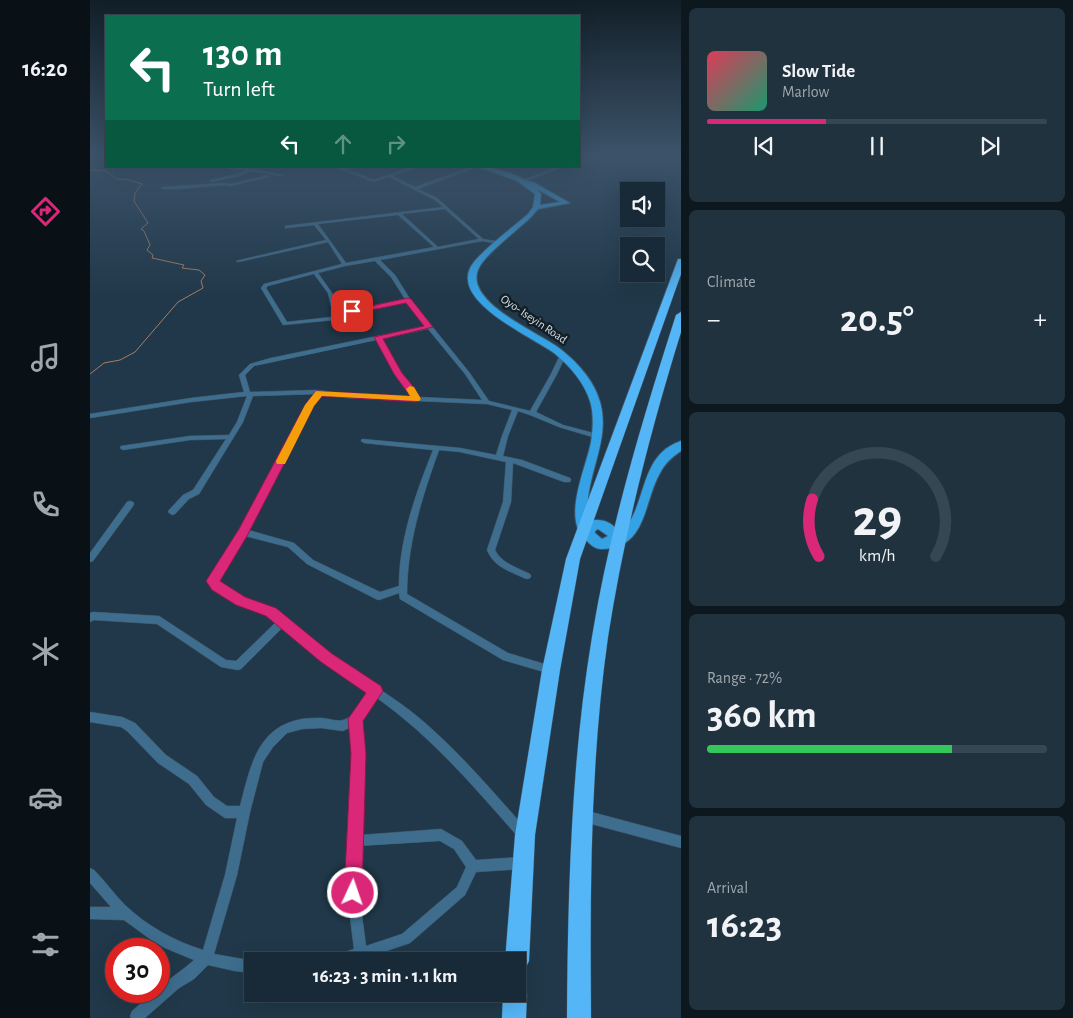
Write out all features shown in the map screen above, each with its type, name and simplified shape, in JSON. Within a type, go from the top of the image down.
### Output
[{"type":"highway","points":[[580,1018],[579,910],[582,815],[600,636],[603,528],[680,261]]},
{"type":"highway","points":[[517,952],[525,835],[551,670],[573,559],[603,528],[664,368],[680,315]]},
{"type":"highway","points":[[514,1018],[515,1002]]},
{"type":"main road","points":[[537,203],[536,207],[566,203]]},
{"type":"main road","name":"Oyo- Iseyin Road","points":[[536,207],[484,256],[472,271],[472,286],[476,293],[492,308],[563,356],[586,381],[596,402],[599,437],[583,494],[603,528]]},
{"type":"main road","points":[[603,528],[643,507],[659,463],[680,445]]},
{"type":"street","points":[[440,203],[482,240]]},
{"type":"street","points":[[286,227],[445,208]]},
{"type":"street","points":[[399,214],[437,248]]},
{"type":"street","points":[[315,223],[345,265]]},
{"type":"street","points":[[408,300],[346,313],[333,318],[289,324],[282,323],[264,290],[264,286],[315,272],[376,259],[482,240],[498,243]]},
{"type":"street","points":[[238,261],[327,241]]},
{"type":"street","points":[[376,259],[393,276],[408,300],[467,373],[487,402]]},
{"type":"street","points":[[315,272],[330,293],[333,304],[346,313]]},
{"type":"street","points":[[172,512],[186,497],[196,492],[240,422],[249,394],[242,375],[252,365],[429,327]]},
{"type":"street","points":[[378,337],[398,374],[409,386],[416,399]]},
{"type":"street","points":[[532,413],[562,357]]},
{"type":"street","points":[[90,416],[191,400],[249,394],[320,393],[487,402],[532,413],[562,426],[599,437]]},
{"type":"street","points":[[320,393],[310,405],[243,532],[212,581],[216,587],[241,601],[271,612],[326,657],[376,691],[420,725],[452,755],[525,835]]},
{"type":"street","points":[[500,458],[505,436],[515,410]]},
{"type":"street","points":[[123,448],[207,436],[230,437]]},
{"type":"street","points":[[364,441],[460,450],[510,460],[567,480]]},
{"type":"street","points":[[437,448],[410,532],[404,568],[403,596],[506,657],[551,670]]},
{"type":"street","points":[[510,460],[508,502],[491,550],[492,555],[499,561],[528,576]]},
{"type":"street","points":[[90,558],[94,548],[130,504]]},
{"type":"street","points":[[243,532],[292,545],[310,562],[378,596],[403,588]]},
{"type":"street","points":[[90,618],[93,616],[159,620],[224,664],[238,666],[282,622]]},
{"type":"street","points":[[137,1016],[174,983],[189,974],[207,958],[231,875],[244,812],[258,760],[269,744],[284,729],[302,724],[321,723],[343,726],[356,719],[376,691]]},
{"type":"street","points":[[90,717],[122,722],[132,727],[162,758],[193,780],[210,801],[225,812],[244,812]]},
{"type":"street","points":[[356,719],[358,754],[353,893],[361,952]]},
{"type":"street","points":[[582,815],[680,842]]},
{"type":"street","points":[[356,841],[441,835],[458,845],[473,866]]},
{"type":"street","points":[[473,866],[522,863]]},
{"type":"street","points":[[369,952],[406,939],[461,891],[473,866]]},
{"type":"street","points":[[90,874],[126,914],[159,938],[190,954],[244,965]]},
{"type":"street","points":[[90,913],[126,914]]},
{"type":"waterway","points":[[90,374],[104,363],[120,360],[135,352],[178,302],[203,288],[201,281],[205,275],[199,270],[182,268],[184,265],[152,258],[153,255],[147,250],[150,245],[144,231],[141,229],[148,223],[135,203]]},
{"type":"slow traffic","points":[[281,461],[314,398],[320,393],[416,399],[410,389]]},
{"type":"route","points":[[352,311],[365,310],[408,300],[429,327],[378,337],[398,374],[409,386],[416,399],[348,396],[328,393],[320,393],[314,398],[243,532],[212,581],[216,587],[241,601],[271,612],[326,657],[376,691],[356,719],[358,754],[353,893]]}]
